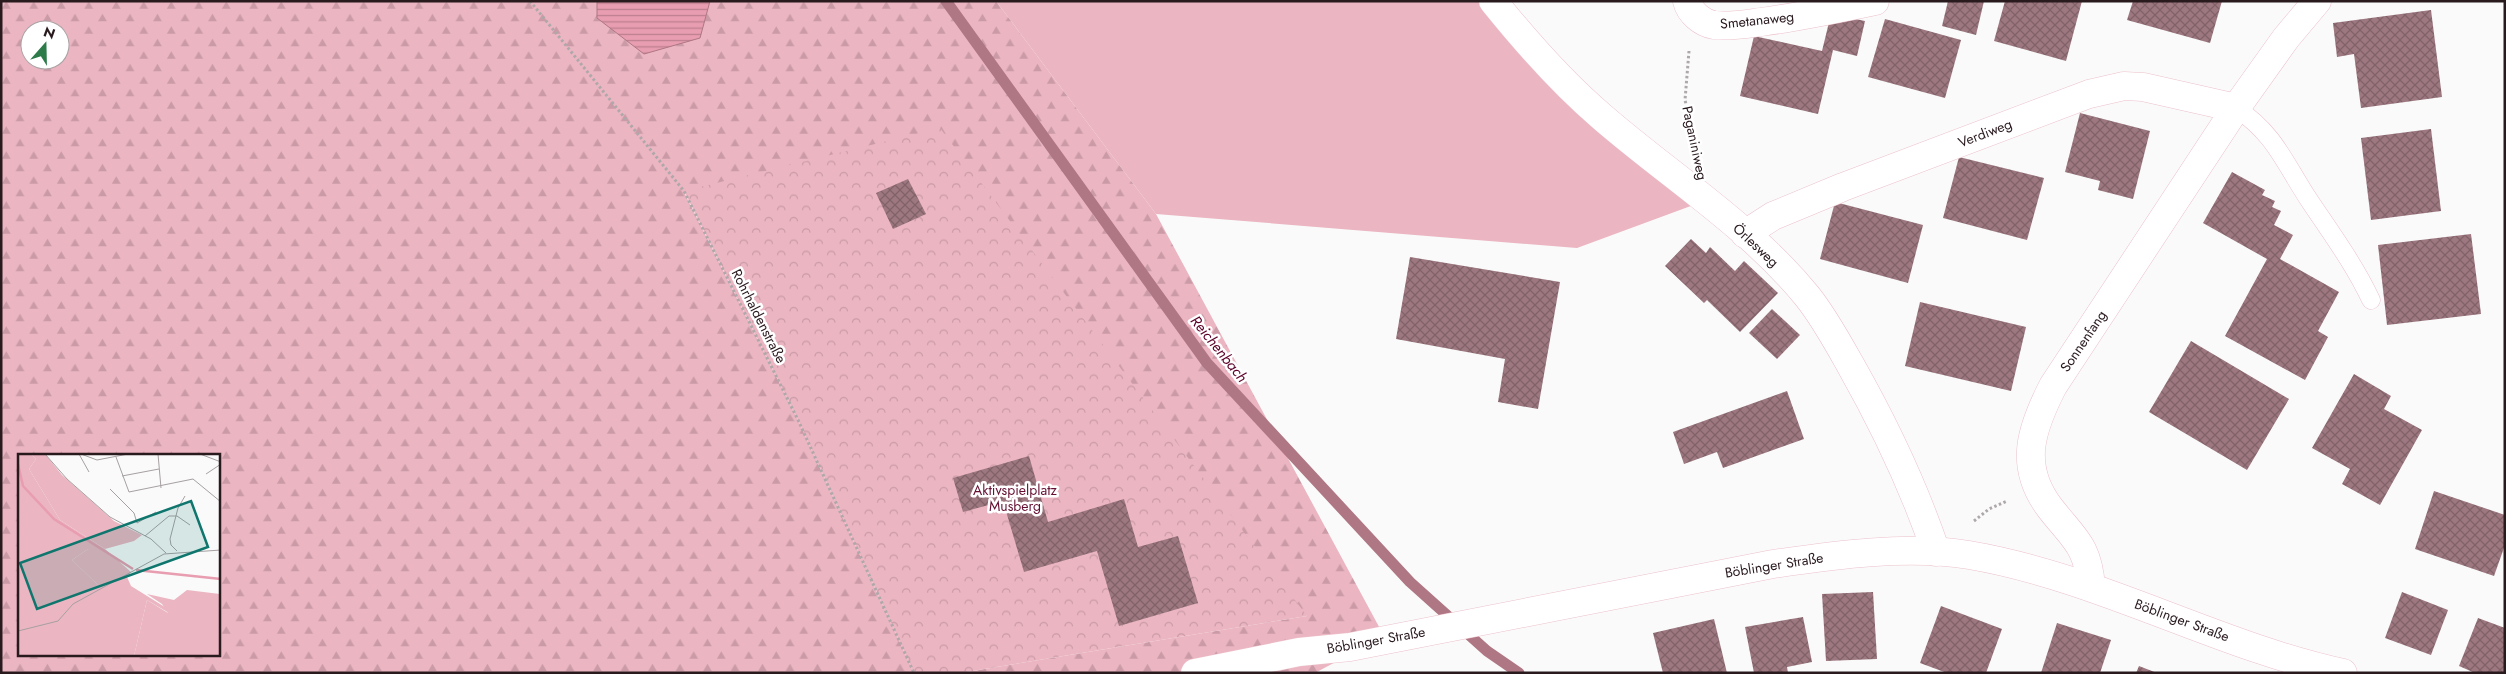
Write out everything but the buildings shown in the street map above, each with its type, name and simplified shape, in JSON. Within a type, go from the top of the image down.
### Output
[{"type":"street","name":"Örlesweg","points":[[1493,1],[1542,58],[1601,116],[1707,200],[1782,269],[1808,296],[1828,327],[1889,436],[1921,508],[1936,552]]},
{"type":"street","name":"Smetanaweg","points":[[1693,10],[1713,25],[1735,25],[1809,14],[1875,1]]},
{"type":"street","name":"Sonnenfang","points":[[2091,587],[2089,565],[2082,547],[2050,507],[2037,487],[2031,468],[2030,442],[2038,415],[2053,386],[2236,108],[2317,1]]},
{"type":"street","name":"Verdiweg","points":[[1745,234],[1773,216],[1843,186],[2098,91],[2124,86],[2143,87],[2236,108]]},
{"type":"street","name":"Böblinger Straße","points":[[1195,673],[1299,652],[1350,647],[1416,632],[1773,564],[1828,556],[1936,552],[2007,562],[2044,571],[2288,658],[2343,673]]},
{"type":"lane","points":[[2236,108],[2255,121],[2271,138],[2357,271],[2371,300]]},
{"type":"path","name":"Rohrhaldenstraße","points":[[530,1],[684,191],[798,420],[914,673]]},
{"type":"path","name":"Paganiniweg","points":[[1693,10],[1688,54],[1686,100],[1707,200]]},
{"type":"green space","points":[[1,1],[996,1],[1156,214],[1384,636],[1315,673],[960,673],[1307,616],[684,192],[798,420],[914,673],[1,673]]},
{"type":"green space","points":[[996,1],[1493,1],[1707,200],[1577,248],[1156,214]]},
{"type":"green space","name":"Aktivspielplatz Musberg","points":[[940,128],[1307,616],[960,673],[914,673],[798,420],[684,191]]},
{"type":"shaded area","points":[[597,1],[710,1],[700,38],[644,54],[597,18]]},
{"type":"waterway","name":"Reichenbach","points":[[946,1],[1207,363],[1410,582],[1487,651],[1519,673]]}]
